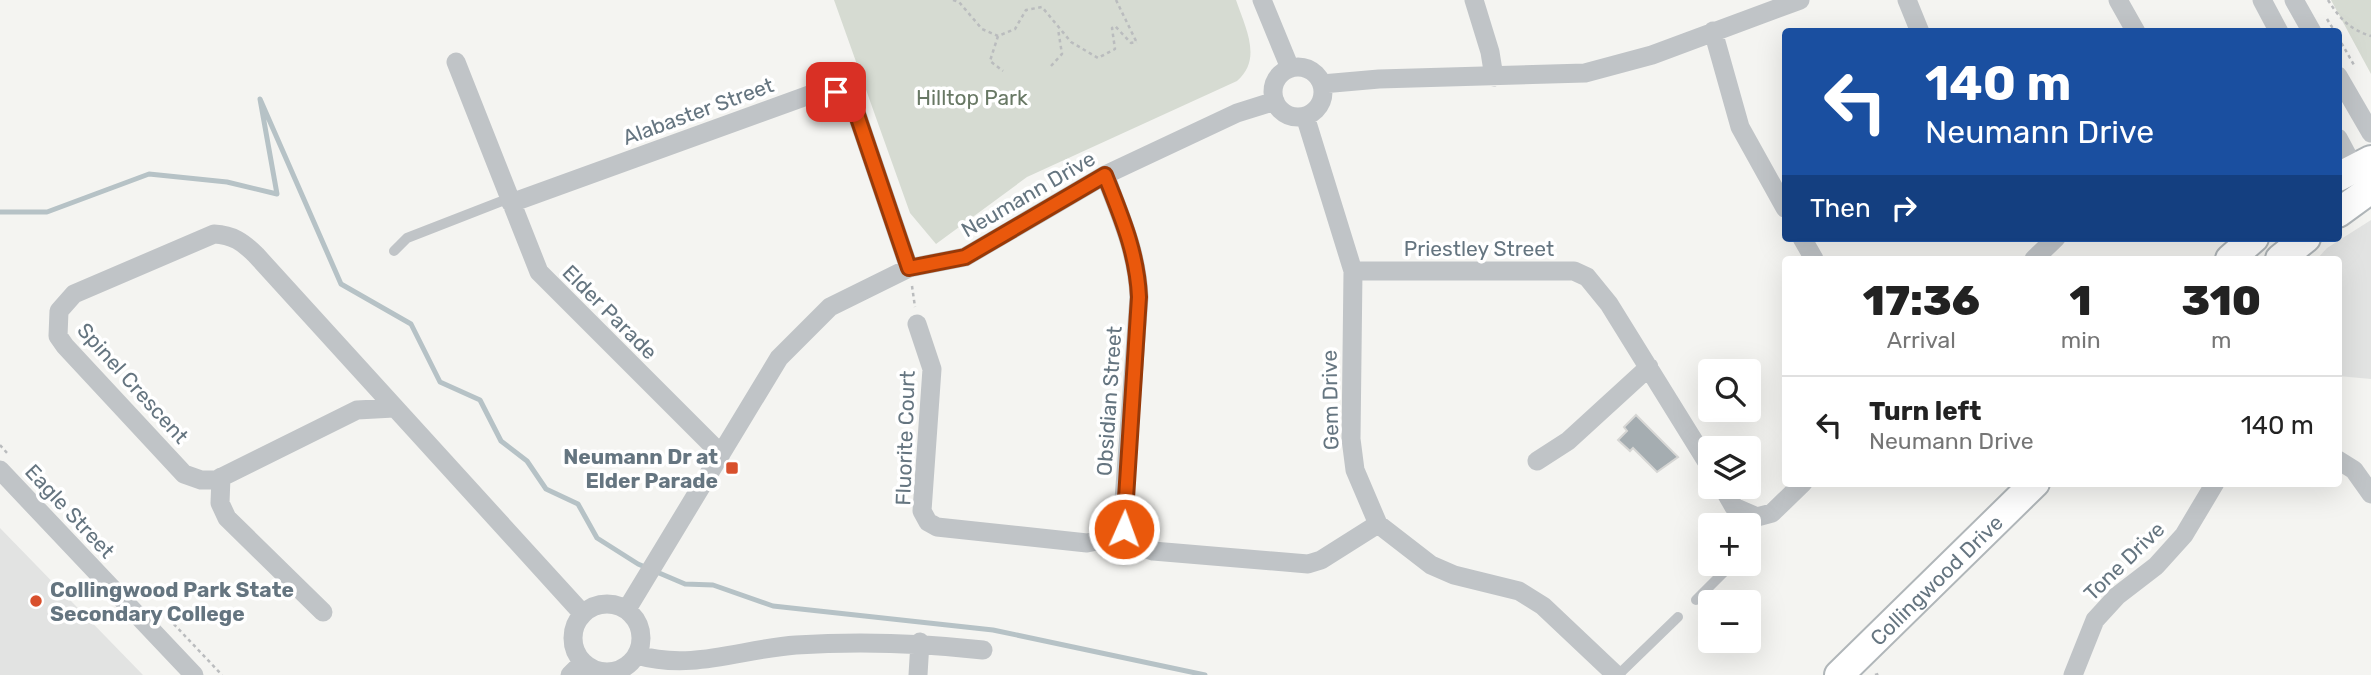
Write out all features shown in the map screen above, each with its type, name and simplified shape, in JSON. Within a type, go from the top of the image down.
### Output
[{"type":"main road","points":[[2342,206],[2361,174]]},
{"type":"main road","points":[[2233,256],[2249,242]]},
{"type":"main road","points":[[2284,256],[2300,242]]},
{"type":"main road","name":"Collingwood Drive","points":[[1839,675],[2031,487]]},
{"type":"street","points":[[1262,0],[1290,68]]},
{"type":"street","points":[[1474,0],[1490,52],[1493,77]]},
{"type":"street","points":[[1322,84],[1380,79],[1585,73],[1652,55],[1800,0]]},
{"type":"street","points":[[1907,0],[1918,28]]},
{"type":"street","points":[[2118,0],[2134,28]]},
{"type":"street","points":[[2262,0],[2277,28]]},
{"type":"street","points":[[2294,0],[2310,28]]},
{"type":"street","points":[[1713,31],[1740,127],[1782,203]]},
{"type":"street","name":"Elder Parade","points":[[456,61],[538,272],[721,454]]},
{"type":"street","points":[[1290,68],[1313,72],[1322,84],[1320,106],[1305,116],[1285,113],[1275,101],[1274,85],[1283,72],[1290,68]]},
{"type":"street","points":[[2342,83],[2371,133]]},
{"type":"street","name":"Alabaster Street","points":[[510,200],[812,94],[836,92],[847,95],[853,103],[909,268]]},
{"type":"street","name":"Neumann Drive","points":[[627,609],[666,549],[779,358],[830,307],[909,268],[965,257],[1105,175],[1237,113],[1275,101]]},
{"type":"street","name":"Gem Drive","points":[[1305,116],[1353,271],[1351,439],[1355,470],[1378,524],[1431,565],[1454,575],[1519,591],[1543,606],[1617,675]]},
{"type":"street","points":[[2342,144],[2361,174]]},
{"type":"street","name":"Obsidian Street","points":[[1105,175],[1133,245],[1138,268],[1139,297],[1124,513],[1126,535]]},
{"type":"street","name":"Spinel Crescent","points":[[394,408],[357,410],[209,481],[184,474],[58,337],[59,311],[74,294],[214,234],[229,235],[256,255],[582,613]]},
{"type":"street","name":"Priestley Street","points":[[1353,271],[1574,271],[1599,289],[1698,447]]},
{"type":"street","name":"Fluorite Court","points":[[918,324],[932,369],[922,511],[928,522],[937,527],[1087,543],[1126,535]]},
{"type":"street","points":[[1537,461],[1568,440],[1649,367]]},
{"type":"street","points":[[2342,462],[2354,470],[2371,494]]},
{"type":"street","name":"Eagle Street","points":[[0,470],[194,675]]},
{"type":"street","points":[[221,477],[220,503],[228,518],[323,612]]},
{"type":"street","points":[[1761,519],[1772,513],[1799,487]]},
{"type":"street","name":"Tone Drive","points":[[2073,675],[2095,621],[2117,596],[2156,566],[2184,535],[2213,487]]},
{"type":"street","points":[[1126,535],[1139,547],[1153,551],[1308,564],[1321,560],[1378,524]]},
{"type":"street","points":[[608,603],[627,609],[641,630],[637,655],[622,669],[612,672],[592,668],[577,669],[572,638],[582,613],[599,604],[608,603]]},
{"type":"street","points":[[637,655],[719,667],[794,645],[920,642],[983,650]]},
{"type":"street","points":[[918,675],[920,642]]},
{"type":"lane","points":[[394,251],[407,238],[510,200]]},
{"type":"lane","points":[[1696,600],[1720,576]]},
{"type":"lane","points":[[1617,675],[1678,617]]},
{"type":"path","points":[[953,0],[959,2],[982,29],[999,36],[1015,29],[1026,10],[1042,7],[1071,42],[1098,58],[1115,49],[1112,29],[1115,26],[1131,43],[1137,42],[1116,0]]},
{"type":"path","points":[[2328,0],[2339,18],[2352,30],[2371,36]]},
{"type":"path","points":[[1051,66],[1062,54],[1058,26]]},
{"type":"path","points":[[999,36],[990,61],[1003,71]]},
{"type":"path","points":[[909,268],[918,324]]},
{"type":"path","points":[[1875,675],[1881,673]]},
{"type":"shaded area","points":[[2371,220],[2371,379],[2342,376],[2342,256],[2320,256],[2336,242],[2342,242],[2342,238]]},
{"type":"shaded area","name":"Collingwood Park State Secondary College","points":[[0,528],[143,675],[0,675]]},
{"type":"green space","name":"Hilltop Park","points":[[834,0],[1236,0],[1250,42],[1249,63],[1237,81],[1027,177],[936,244],[910,213]]},
{"type":"green space","points":[[2331,0],[2371,0],[2371,74]]},
{"type":"building","points":[[1636,415],[1678,457],[1657,472],[1633,448],[1630,451],[1618,440],[1627,431],[1624,427]]},
{"type":"waterway","points":[[0,212],[47,212],[149,174],[227,182],[277,194],[260,99],[341,284],[411,324],[440,382],[480,400],[501,441],[527,461],[546,489],[578,504],[597,538],[638,564],[685,584],[713,585],[773,606],[993,630],[1205,675]]},
{"type":"place","name":"Neumann Dr at Elder Parade","points":[[732,468]]},
{"type":"place","name":"Collingwood Park State Secondary College","points":[[36,601]]},
{"type":"route","points":[[836,92],[847,95],[853,103],[909,268],[965,257],[1105,175],[1133,245],[1138,268],[1139,297],[1124,529]]}]
